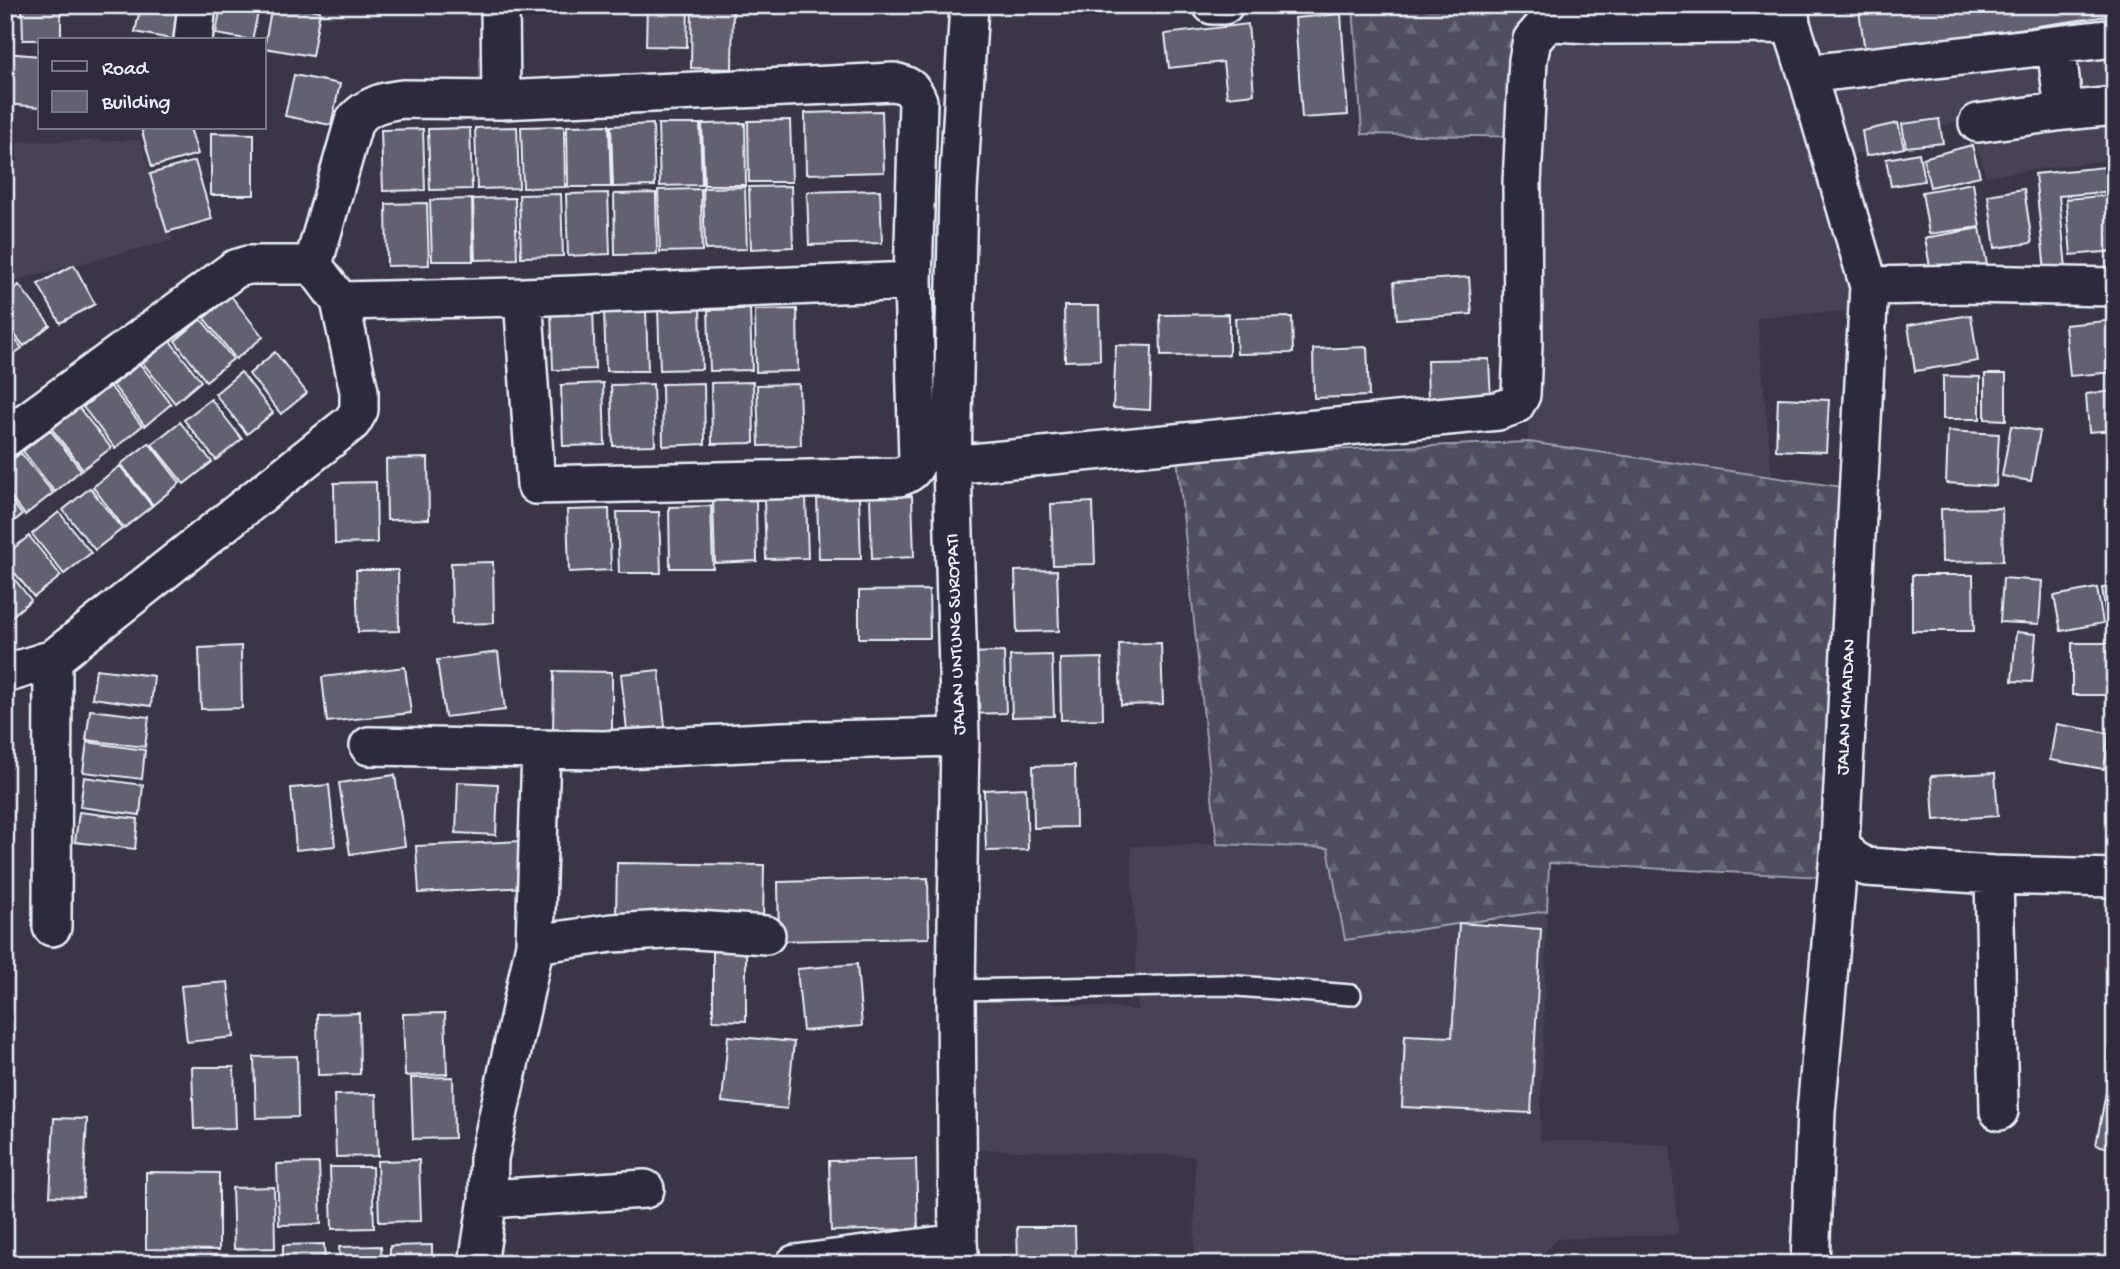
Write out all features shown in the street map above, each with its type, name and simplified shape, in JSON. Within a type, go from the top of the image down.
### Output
[{"type":"street","points":[[193,38],[197,5]]},
{"type":"street","points":[[500,5],[501,100]]},
{"type":"street","name":"JALAN UNTUNG SUROPATI","points":[[959,1253],[956,990],[960,737],[952,465],[958,191],[968,5]]},
{"type":"street","points":[[1212,5],[1224,5]]},
{"type":"street","points":[[952,465],[1498,411],[1515,405],[1521,395],[1522,183],[1528,60],[1532,40],[1544,26],[1554,22],[1607,25],[1790,14]]},
{"type":"street","name":"JALAN KIMAIDAN","points":[[1790,14],[1868,286],[1840,843],[1816,1112],[1810,1264]]},
{"type":"street","points":[[1807,74],[2115,38]]},
{"type":"street","points":[[2056,45],[2064,111]]},
{"type":"street","points":[[313,265],[354,121],[361,112],[389,101],[501,100],[894,82],[911,87],[918,102],[913,281],[918,460],[915,468],[899,477],[536,485],[523,297]]},
{"type":"street","points":[[1978,123],[2115,106]]},
{"type":"street","points":[[5,438],[235,269],[248,265],[313,265]]},
{"type":"street","points":[[5,674],[53,659],[352,422],[359,410],[359,391],[340,301],[313,265]]},
{"type":"street","points":[[340,301],[523,297],[913,281]]},
{"type":"street","points":[[1868,286],[1967,284],[2115,287]]},
{"type":"street","points":[[52,927],[53,659]]},
{"type":"street","points":[[369,746],[604,750],[782,741],[960,737]]},
{"type":"street","points":[[478,1264],[488,1199],[489,1158],[535,944],[541,749]]},
{"type":"street","points":[[1840,843],[1851,858],[1866,867],[1994,876],[2115,878]]},
{"type":"street","points":[[1994,876],[1998,1111]]},
{"type":"street","points":[[535,944],[612,933],[683,929],[766,935]]},
{"type":"street","points":[[488,1199],[645,1189]]},
{"type":"street","points":[[795,1264],[959,1253]]},
{"type":"lane","points":[[956,990],[1225,985],[1351,995]]},
{"type":"shaded area","points":[[1793,5],[2115,5],[2115,159],[1986,176],[1967,118],[1839,160],[1877,309],[1757,317],[1772,476],[1528,442],[1529,137],[1549,14]]},
{"type":"shaded area","points":[[140,140],[173,240],[5,283],[5,142]]},
{"type":"shaded area","points":[[1217,844],[1328,848],[1345,940],[1547,911],[1540,1140],[1670,1145],[1678,1234],[1558,1239],[1532,1264],[1195,1264],[1195,1156],[967,1149],[967,995],[1138,1010],[1131,846]]},
{"type":"green space","points":[[1353,5],[1547,5],[1529,137],[1362,134]]},
{"type":"green space","points":[[1528,442],[1870,491],[1843,878],[1549,863],[1547,911],[1345,940],[1328,848],[1217,844],[1177,456]]},
{"type":"building","points":[[22,5],[61,5],[61,38],[23,40]]},
{"type":"building","points":[[141,5],[184,5],[176,38],[135,32]]},
{"type":"building","points":[[221,5],[259,8],[252,38],[216,34]]},
{"type":"building","points":[[272,5],[320,11],[312,56],[266,48]]},
{"type":"building","points":[[647,5],[688,5],[687,47],[646,46]]},
{"type":"building","points":[[692,5],[733,5],[732,69],[691,68]]},
{"type":"building","points":[[857,5],[899,5],[899,8],[857,9]]},
{"type":"building","points":[[1902,5],[2115,5],[2115,15],[1865,51],[1859,11]]},
{"type":"building","points":[[1341,14],[1348,115],[1302,118],[1295,18]]},
{"type":"building","points":[[1248,24],[1254,94],[1227,97],[1223,62],[1169,68],[1165,34]]},
{"type":"building","points":[[5,53],[38,56],[38,107],[5,104]]},
{"type":"building","points":[[294,75],[340,84],[331,125],[285,116]]},
{"type":"building","points":[[882,111],[884,172],[806,174],[805,113]]},
{"type":"building","points":[[1939,119],[1943,143],[1906,147],[1902,124]]},
{"type":"building","points":[[790,120],[792,182],[749,182],[748,121]]},
{"type":"building","points":[[745,123],[746,185],[704,185],[702,124]]},
{"type":"building","points":[[1898,123],[1904,148],[1866,156],[1862,131]]},
{"type":"building","points":[[653,124],[655,186],[613,187],[611,126]]},
{"type":"building","points":[[658,124],[700,124],[702,185],[660,186]]},
{"type":"building","points":[[609,125],[611,187],[568,187],[567,126]]},
{"type":"building","points":[[564,126],[565,187],[523,188],[521,127]]},
{"type":"building","points":[[517,127],[519,188],[477,189],[475,128]]},
{"type":"building","points":[[470,128],[472,189],[430,190],[428,129]]},
{"type":"building","points":[[423,129],[425,190],[383,191],[381,130]]},
{"type":"building","points":[[142,130],[191,130],[198,154],[152,167]]},
{"type":"building","points":[[211,133],[254,134],[254,195],[211,195]]},
{"type":"building","points":[[1972,145],[1980,176],[1930,187],[1923,158]]},
{"type":"building","points":[[1919,153],[1924,181],[1891,186],[1886,159]]},
{"type":"building","points":[[195,161],[212,219],[167,232],[150,174]]},
{"type":"building","points":[[2115,166],[2115,191],[2059,196],[2067,279],[2046,281],[2035,174]]},
{"type":"building","points":[[1973,183],[1980,227],[1929,234],[1922,192]]},
{"type":"building","points":[[791,186],[793,247],[751,249],[749,187]]},
{"type":"building","points":[[745,187],[747,249],[705,250],[703,188]]},
{"type":"building","points":[[701,189],[702,251],[660,252],[658,190]]},
{"type":"building","points":[[2024,189],[2032,243],[1995,248],[1988,195]]},
{"type":"building","points":[[880,190],[882,243],[809,245],[807,192]]},
{"type":"building","points":[[608,193],[610,254],[568,256],[566,194]]},
{"type":"building","points":[[656,193],[657,254],[615,255],[614,194]]},
{"type":"building","points":[[561,194],[563,256],[521,257],[519,195]]},
{"type":"building","points":[[2115,195],[2115,251],[2071,255],[2066,199]]},
{"type":"building","points":[[515,198],[517,259],[475,260],[473,199]]},
{"type":"building","points":[[472,199],[473,261],[432,261],[430,200]]},
{"type":"building","points":[[427,203],[429,265],[387,266],[386,204]]},
{"type":"building","points":[[1980,228],[1988,270],[1932,279],[1925,238]]},
{"type":"building","points":[[74,265],[95,304],[60,323],[38,284]]},
{"type":"building","points":[[1469,277],[1472,314],[1397,319],[1394,282]]},
{"type":"building","points":[[19,285],[50,325],[24,346],[5,323],[5,296]]},
{"type":"building","points":[[231,296],[263,337],[236,359],[204,318]]},
{"type":"building","points":[[1064,306],[1099,306],[1100,360],[1065,361]]},
{"type":"building","points":[[593,308],[595,369],[553,370],[551,309]]},
{"type":"building","points":[[700,308],[702,369],[660,370],[658,309]]},
{"type":"building","points":[[646,309],[648,371],[606,371],[604,310]]},
{"type":"building","points":[[750,309],[752,370],[710,371],[708,310]]},
{"type":"building","points":[[797,309],[798,371],[756,372],[755,310]]},
{"type":"building","points":[[1229,314],[1229,355],[1161,356],[1160,315]]},
{"type":"building","points":[[1971,315],[1978,361],[1915,371],[1908,325]]},
{"type":"building","points":[[1292,317],[1293,353],[1237,354],[1235,318]]},
{"type":"building","points":[[201,319],[233,359],[206,381],[175,341]]},
{"type":"building","points":[[2115,320],[2115,372],[2070,376],[2065,325]]},
{"type":"building","points":[[5,327],[22,348],[5,360]]},
{"type":"building","points":[[170,341],[201,381],[175,403],[143,363]]},
{"type":"building","points":[[1116,345],[1152,346],[1150,410],[1113,408]]},
{"type":"building","points":[[1367,347],[1369,396],[1314,398],[1313,349]]},
{"type":"building","points":[[275,352],[307,393],[281,414],[249,374]]},
{"type":"building","points":[[1489,359],[1491,401],[1428,402],[1427,360]]},
{"type":"building","points":[[140,364],[171,404],[145,426],[113,385]]},
{"type":"building","points":[[241,372],[273,413],[247,434],[215,394]]},
{"type":"building","points":[[1985,374],[2006,374],[2006,420],[1985,419]]},
{"type":"building","points":[[1943,376],[1980,377],[1980,419],[1943,419]]},
{"type":"building","points":[[753,382],[754,443],[712,444],[711,383]]},
{"type":"building","points":[[603,383],[605,445],[563,446],[561,385]]},
{"type":"building","points":[[704,383],[705,444],[663,446],[662,384]]},
{"type":"building","points":[[653,384],[655,445],[613,446],[611,385]]},
{"type":"building","points":[[799,384],[801,445],[759,446],[757,385]]},
{"type":"building","points":[[110,386],[142,426],[115,448],[83,407]]},
{"type":"building","points":[[2115,391],[2115,430],[2089,432],[2086,394]]},
{"type":"building","points":[[1778,398],[1829,400],[1826,452],[1776,450]]},
{"type":"building","points":[[211,399],[242,439],[216,460],[184,420]]},
{"type":"building","points":[[79,408],[111,448],[83,469],[52,429]]},
{"type":"building","points":[[180,422],[212,462],[184,484],[152,444]]},
{"type":"building","points":[[2011,426],[2040,431],[2031,481],[2002,476]]},
{"type":"building","points":[[50,430],[81,470],[55,492],[23,451]]},
{"type":"building","points":[[1948,431],[1999,434],[1996,486],[1946,483]]},
{"type":"building","points":[[149,443],[180,483],[153,505],[121,464]]},
{"type":"building","points":[[21,453],[53,493],[25,515],[5,489],[5,465]]},
{"type":"building","points":[[428,458],[429,519],[387,520],[386,459]]},
{"type":"building","points":[[120,466],[152,506],[124,528],[93,487]]},
{"type":"building","points":[[376,482],[377,543],[335,544],[334,483]]},
{"type":"building","points":[[90,488],[122,529],[95,550],[63,510]]},
{"type":"building","points":[[5,493],[22,515],[5,528]]},
{"type":"building","points":[[912,496],[914,557],[872,559],[870,497]]},
{"type":"building","points":[[806,497],[808,558],[766,559],[764,498]]},
{"type":"building","points":[[859,497],[861,559],[819,559],[817,498]]},
{"type":"building","points":[[756,500],[757,561],[715,563],[713,501]]},
{"type":"building","points":[[1093,502],[1095,564],[1053,565],[1051,504]]},
{"type":"building","points":[[711,506],[713,568],[670,568],[669,507]]},
{"type":"building","points":[[2002,508],[2003,561],[1942,562],[1941,509]]},
{"type":"building","points":[[609,509],[611,570],[569,572],[567,510]]},
{"type":"building","points":[[59,512],[91,553],[64,574],[32,534]]},
{"type":"building","points":[[617,512],[659,512],[661,573],[619,573]]},
{"type":"building","points":[[29,536],[61,576],[34,597],[5,561],[5,555]]},
{"type":"building","points":[[493,562],[494,623],[452,624],[451,563]]},
{"type":"building","points":[[5,567],[31,600],[5,622]]},
{"type":"building","points":[[356,570],[398,570],[399,631],[358,632]]},
{"type":"building","points":[[1057,570],[1059,631],[1017,632],[1015,571]]},
{"type":"building","points":[[1912,575],[1973,575],[1974,631],[1912,631]]},
{"type":"building","points":[[2003,578],[2042,581],[2039,624],[2000,622]]},
{"type":"building","points":[[2115,587],[2115,623],[2107,624],[2102,588]]},
{"type":"building","points":[[2097,588],[2103,623],[2061,631],[2054,596]]},
{"type":"building","points":[[929,590],[930,638],[859,638],[859,591]]},
{"type":"building","points":[[2016,632],[2036,634],[2032,682],[2012,681]]},
{"type":"building","points":[[1161,643],[1163,704],[1121,705],[1119,644]]},
{"type":"building","points":[[2072,643],[2115,643],[2115,695],[2072,695]]},
{"type":"building","points":[[241,646],[242,708],[201,709],[199,648]]},
{"type":"building","points":[[498,652],[505,710],[445,717],[437,660]]},
{"type":"building","points":[[1004,652],[1006,713],[964,714],[962,653]]},
{"type":"building","points":[[1052,655],[1054,716],[1012,717],[1010,656]]},
{"type":"building","points":[[1102,658],[1103,719],[1061,720],[1060,659]]},
{"type":"building","points":[[405,667],[411,713],[327,722],[322,677]]},
{"type":"building","points":[[96,669],[154,676],[151,706],[92,698]]},
{"type":"building","points":[[659,670],[666,736],[628,740],[621,674]]},
{"type":"building","points":[[554,671],[612,672],[612,733],[553,732]]},
{"type":"building","points":[[90,710],[149,717],[145,747],[86,740]]},
{"type":"building","points":[[2056,724],[2109,733],[2104,769],[2050,760]]},
{"type":"building","points":[[87,742],[145,750],[142,779],[83,772]]},
{"type":"building","points":[[1075,765],[1076,827],[1034,828],[1033,766]]},
{"type":"building","points":[[1995,773],[1998,816],[1934,820],[1931,776]]},
{"type":"building","points":[[395,775],[405,846],[350,854],[339,783]]},
{"type":"building","points":[[84,777],[143,785],[140,815],[80,807]]},
{"type":"building","points":[[458,782],[498,784],[496,835],[456,833]]},
{"type":"building","points":[[329,785],[335,846],[296,850],[291,788]]},
{"type":"building","points":[[1026,788],[1028,850],[986,851],[984,790]]},
{"type":"building","points":[[79,812],[138,819],[135,849],[75,842]]},
{"type":"building","points":[[522,841],[525,887],[419,893],[416,846]]},
{"type":"building","points":[[617,863],[764,865],[763,921],[616,918]]},
{"type":"building","points":[[928,878],[929,938],[779,941],[778,882]]},
{"type":"building","points":[[1459,923],[1541,929],[1531,1113],[1402,1107],[1405,1035],[1452,1037]]},
{"type":"building","points":[[713,946],[746,947],[746,1021],[713,1020]]},
{"type":"building","points":[[857,964],[862,1026],[803,1031],[797,969]]},
{"type":"building","points":[[228,982],[234,1037],[187,1042],[181,986]]},
{"type":"building","points":[[359,1013],[360,1074],[318,1075],[317,1014]]},
{"type":"building","points":[[445,1013],[447,1074],[405,1076],[403,1014]]},
{"type":"building","points":[[728,1036],[794,1042],[787,1109],[722,1102]]},
{"type":"building","points":[[2115,1045],[2115,1149],[2096,1145]]},
{"type":"building","points":[[297,1056],[298,1117],[256,1118],[254,1057]]},
{"type":"building","points":[[192,1067],[234,1067],[236,1128],[194,1129]]},
{"type":"building","points":[[453,1077],[454,1138],[413,1139],[411,1078]]},
{"type":"building","points":[[376,1094],[378,1156],[336,1157],[334,1095]]},
{"type":"building","points":[[54,1118],[87,1119],[83,1197],[50,1196]]},
{"type":"building","points":[[916,1159],[918,1229],[831,1231],[829,1161]]},
{"type":"building","points":[[419,1160],[421,1221],[379,1222],[377,1161]]},
{"type":"building","points":[[319,1163],[321,1224],[279,1225],[277,1164]]},
{"type":"building","points":[[330,1167],[372,1167],[374,1228],[332,1229]]},
{"type":"building","points":[[146,1172],[219,1173],[219,1250],[146,1249]]},
{"type":"building","points":[[274,1187],[275,1248],[234,1249],[232,1188]]},
{"type":"building","points":[[1017,1227],[1075,1227],[1076,1264],[1018,1264]]},
{"type":"building","points":[[324,1244],[325,1264],[283,1264],[283,1245]]},
{"type":"building","points":[[432,1245],[432,1264],[390,1264],[390,1246]]},
{"type":"building","points":[[381,1246],[382,1264],[340,1264],[339,1247]]},
{"type":"waterway","points":[[1839,6],[1845,5]]}]
